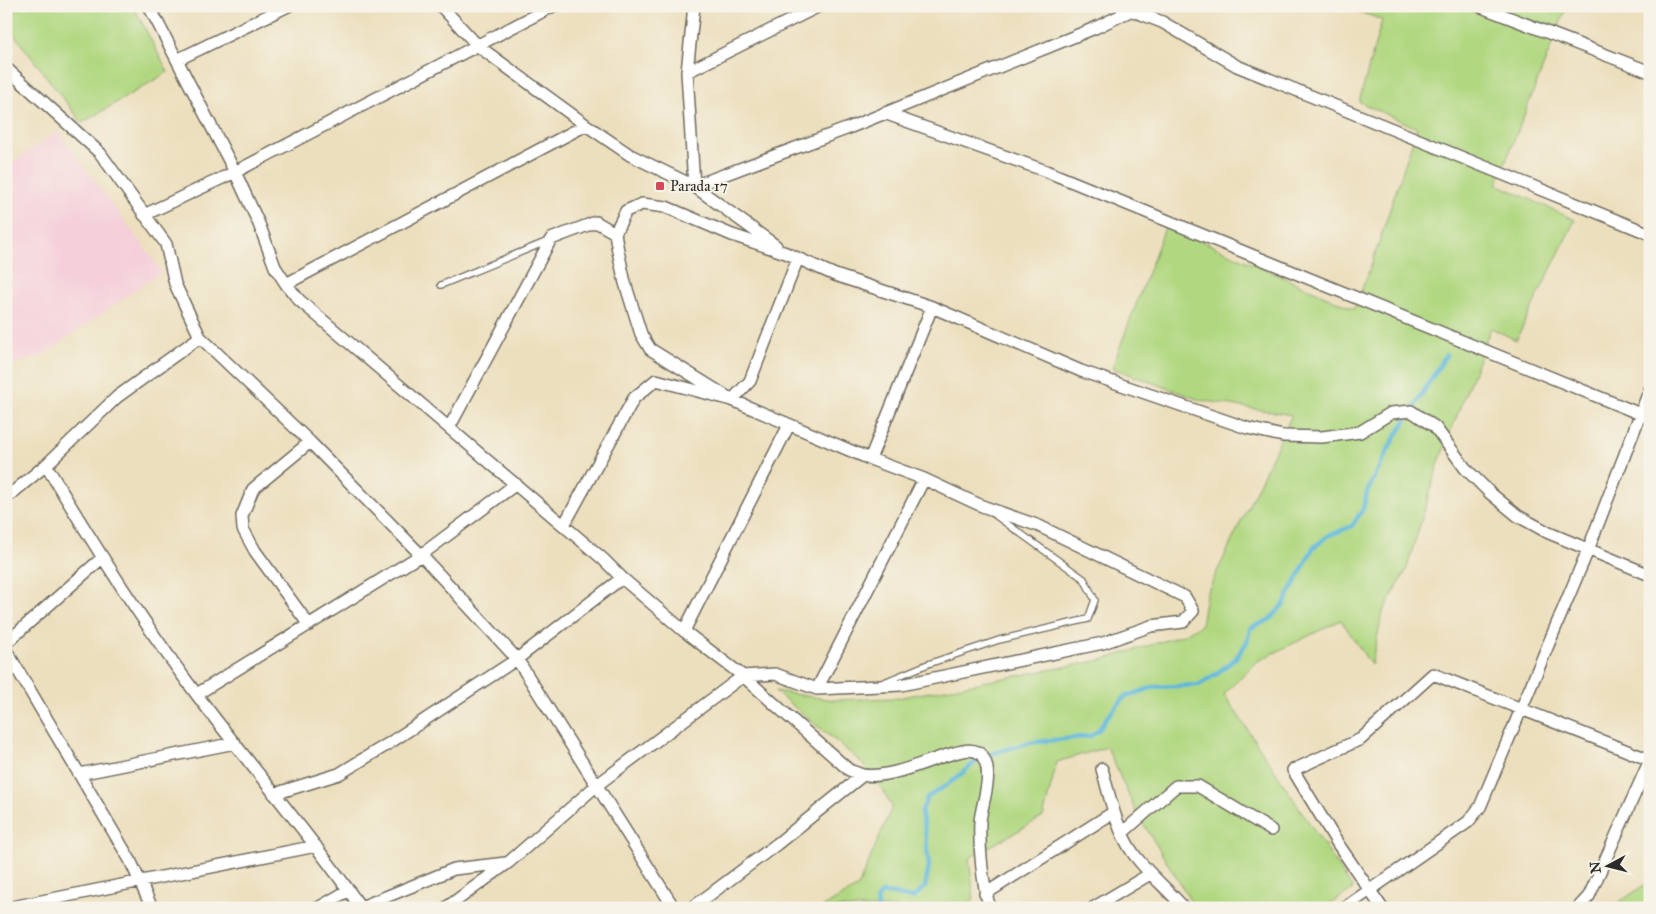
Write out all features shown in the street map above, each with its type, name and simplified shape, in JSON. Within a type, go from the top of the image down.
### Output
[{"type":"street","points":[[149,6],[235,172],[259,224],[275,267],[299,300],[603,558],[622,578],[684,632],[743,676],[848,770],[863,775],[878,775],[895,772],[961,751],[974,750],[983,756],[987,772],[980,821],[985,894],[990,908]]},
{"type":"street","points":[[177,60],[288,6]]},
{"type":"street","points":[[441,6],[478,46],[586,125],[630,155],[694,186],[786,253]]},
{"type":"street","points":[[144,215],[235,172],[553,6]]},
{"type":"street","points":[[694,6],[687,72],[694,186]]},
{"type":"street","points":[[687,72],[819,6]]},
{"type":"street","points":[[1120,6],[1133,8],[1162,22],[1237,66],[1650,234]]},
{"type":"street","points":[[1480,6],[1650,72]]},
{"type":"street","points":[[694,186],[884,113],[1095,28],[1133,8]]},
{"type":"street","points":[[6,68],[100,153],[166,244],[175,284],[200,337],[310,442],[422,555],[517,660],[674,908]]},
{"type":"street","points":[[884,113],[1046,171],[1645,416]]},
{"type":"street","points":[[286,284],[586,125]]},
{"type":"street","points":[[446,908],[509,862],[597,785],[743,676],[775,674],[817,689],[901,685],[1103,643],[1151,626],[1183,622],[1194,612],[1184,597],[1089,549],[1039,526],[982,506],[924,479],[870,459],[732,400],[650,349],[641,334],[625,283],[615,233],[626,211],[642,204],[666,208],[732,235],[786,253],[834,275],[932,307],[1081,372],[1247,428],[1283,436],[1322,437],[1360,432],[1391,413],[1411,411],[1435,427],[1465,468],[1490,493],[1518,516],[1549,533],[1650,574]]},
{"type":"street","points":[[450,428],[551,239],[596,222],[615,233]]},
{"type":"street","points":[[732,400],[750,381],[798,258]]},
{"type":"street","points":[[870,459],[932,307]]},
{"type":"street","points":[[6,498],[46,465],[117,397],[200,337]]},
{"type":"street","points":[[564,525],[634,398],[656,380],[732,400]]},
{"type":"street","points":[[1344,908],[1468,822],[1480,807],[1645,416],[1650,390]]},
{"type":"street","points":[[684,632],[789,425]]},
{"type":"street","points":[[309,625],[255,551],[243,529],[242,516],[253,488],[310,442]]},
{"type":"street","points":[[46,465],[102,558],[197,694],[316,846],[361,908],[454,870],[509,862]]},
{"type":"street","points":[[817,689],[924,479]]},
{"type":"street","points":[[197,694],[422,555],[516,484]]},
{"type":"street","points":[[6,643],[102,558]]},
{"type":"street","points":[[274,794],[339,774],[388,744],[517,660],[622,578]]},
{"type":"street","points":[[6,650],[130,860],[152,908]]},
{"type":"street","points":[[1382,908],[1338,844],[1293,770],[1361,739],[1433,674],[1650,760],[1589,896],[1578,908]]},
{"type":"street","points":[[80,774],[235,743]]},
{"type":"street","points":[[1102,769],[1114,812],[1122,833],[1133,852],[1150,874],[1184,908]]},
{"type":"street","points":[[692,908],[777,844],[863,775]]},
{"type":"street","points":[[1122,833],[1176,786],[1198,786],[1271,830]]},
{"type":"street","points":[[985,894],[1114,812]]},
{"type":"street","points":[[7,908],[316,846]]},
{"type":"street","points":[[1093,908],[1150,874]]},
{"type":"street","points":[[318,908],[349,890]]},
{"type":"lane","points":[[441,286],[551,239]]},
{"type":"lane","points":[[874,686],[928,664],[999,640],[1088,619],[1095,600],[1084,579],[982,506]]},
{"type":"shaded area","points":[[58,132],[162,271],[43,355],[6,367],[6,167]]},
{"type":"green space","points":[[24,6],[133,6],[168,72],[82,123],[6,24],[6,15]]},
{"type":"green space","points":[[1344,6],[1567,6],[1497,184],[1575,220],[1516,340],[1491,328],[1440,459],[1406,571],[1383,612],[1371,665],[1341,620],[1256,662],[1224,694],[1353,889],[1324,908],[1195,908],[1136,812],[1107,747],[1057,762],[1043,817],[969,858],[974,899],[963,908],[821,908],[858,887],[892,807],[882,789],[860,761],[775,691],[833,700],[897,698],[1102,660],[1183,635],[1201,625],[1206,595],[1292,415],[1200,400],[1112,368],[1166,225],[1354,309],[1372,263],[1417,128],[1359,102],[1382,20]]},
{"type":"green space","points":[[1650,881],[1650,908],[1611,908]]},
{"type":"waterway","points":[[878,908],[877,899],[882,893],[913,898],[925,887],[929,866],[925,829],[921,813],[927,798],[954,780],[974,763],[994,753],[1028,743],[1091,736],[1098,731],[1107,717],[1125,697],[1154,687],[1199,685],[1235,659],[1247,642],[1250,628],[1269,620],[1284,604],[1313,548],[1328,536],[1352,526],[1363,509],[1367,492],[1390,446],[1446,355]]},
{"type":"place","name":"Parada 17","points":[[660,186]]}]
